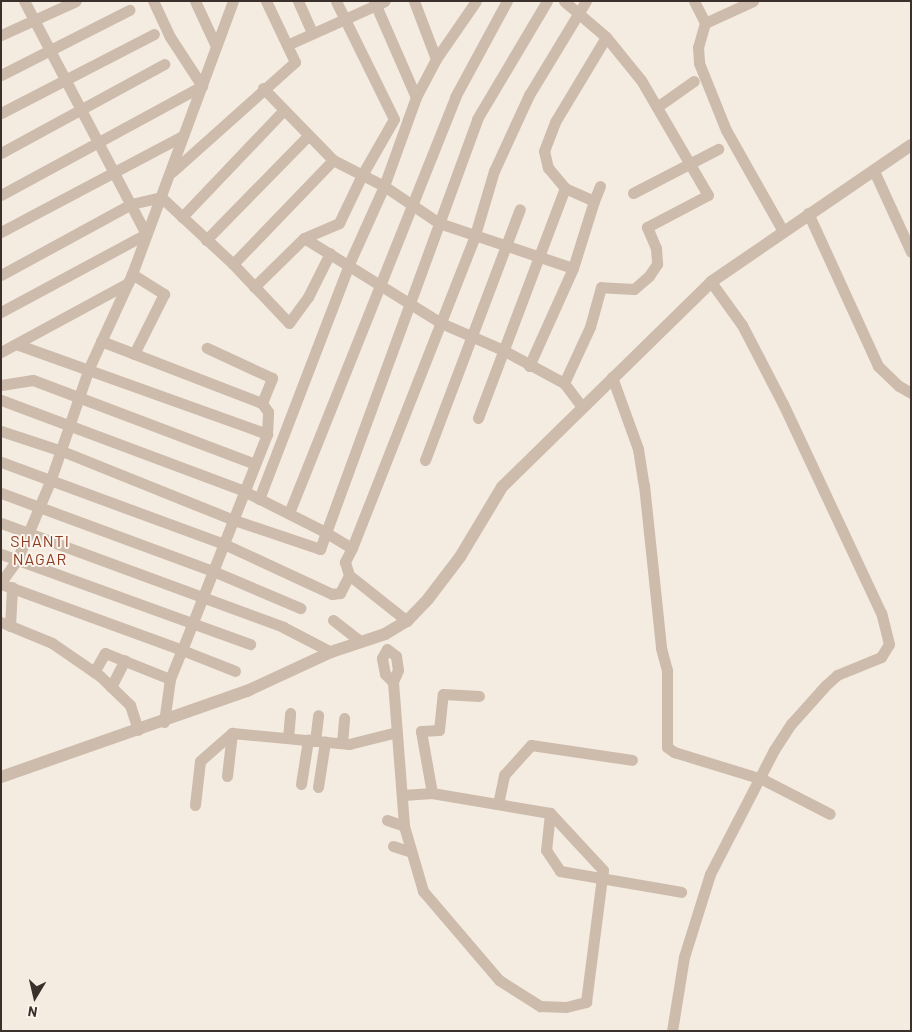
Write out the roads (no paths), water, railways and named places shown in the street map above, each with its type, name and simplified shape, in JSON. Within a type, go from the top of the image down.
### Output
[{"type":"street","points":[[24,1],[67,78],[146,234]]},
{"type":"street","points":[[153,1],[170,37],[202,86]]},
{"type":"street","points":[[194,1],[216,46]]},
{"type":"street","points":[[138,730],[130,705],[94,672],[52,643],[6,624],[5,584],[29,533],[62,451],[89,368],[130,278],[171,173],[182,136],[233,1]]},
{"type":"street","points":[[171,173],[263,88],[295,62],[266,1]]},
{"type":"street","points":[[298,1],[312,33]]},
{"type":"street","points":[[254,287],[304,238],[339,223],[362,175],[394,119],[336,1]]},
{"type":"street","points":[[414,1],[436,59]]},
{"type":"street","points":[[259,500],[349,264],[384,186],[416,98],[436,59],[476,1]]},
{"type":"street","points":[[289,513],[379,283],[455,97],[507,1]]},
{"type":"street","points":[[1,431],[62,451],[234,520],[316,550],[322,546],[408,301],[477,119],[548,1]]},
{"type":"street","points":[[564,1],[606,37],[641,80],[708,194],[647,227],[656,248],[657,264],[649,276],[634,289],[602,287],[590,327],[564,383]]},
{"type":"street","points":[[407,621],[349,575],[345,562],[441,324],[475,234],[494,171],[529,95],[586,1]]},
{"type":"street","points":[[694,1],[705,23],[698,46],[699,63],[726,130],[783,231]]},
{"type":"street","points":[[705,23],[753,1]]},
{"type":"street","points":[[287,45],[378,2],[416,98]]},
{"type":"street","points":[[3,30],[68,3]]},
{"type":"street","points":[[1,75],[128,10]]},
{"type":"street","points":[[1,113],[154,34]]},
{"type":"street","points":[[594,201],[565,188],[544,160],[546,141],[606,37]]},
{"type":"street","points":[[1,153],[164,64]]},
{"type":"street","points":[[657,107],[694,81]]},
{"type":"street","points":[[1,196],[202,86]]},
{"type":"street","points":[[263,88],[283,111],[333,160],[384,186],[411,206],[439,223],[573,268]]},
{"type":"street","points":[[182,217],[283,111]]},
{"type":"street","points":[[1,232],[114,170],[182,136]]},
{"type":"street","points":[[206,240],[308,136]]},
{"type":"street","points":[[1,778],[164,722],[247,691],[331,652],[384,634],[407,621],[428,599],[460,557],[502,487],[612,377],[711,282],[911,145]]},
{"type":"street","points":[[633,193],[691,166],[718,149]]},
{"type":"street","points":[[233,264],[333,160]]},
{"type":"street","points":[[874,171],[911,252]]},
{"type":"street","points":[[529,366],[573,268],[600,186]]},
{"type":"street","points":[[478,418],[541,256],[565,188]]},
{"type":"street","points":[[161,197],[233,264],[290,323],[308,297],[330,253]]},
{"type":"street","points":[[1,275],[131,204],[161,197]]},
{"type":"street","points":[[425,460],[508,245],[520,209]]},
{"type":"street","points":[[808,214],[878,366],[899,386],[911,393]]},
{"type":"street","points":[[1,312],[146,234]]},
{"type":"street","points":[[304,238],[408,301],[441,324],[503,350],[529,366],[564,383],[582,407]]},
{"type":"street","points":[[1,352],[130,278]]},
{"type":"street","points":[[130,278],[164,294],[134,354]]},
{"type":"street","points":[[672,1031],[684,957],[710,874],[728,835],[762,779],[783,735],[826,684],[837,675],[881,657],[889,644],[881,613],[783,404],[742,326],[711,282]]},
{"type":"street","points":[[101,341],[262,403],[268,412],[266,434],[255,464],[193,625],[170,679],[164,722]]},
{"type":"street","points":[[16,344],[89,368],[266,434]]},
{"type":"street","points":[[207,348],[272,378],[262,403]]},
{"type":"street","points":[[612,377],[638,449],[644,485],[662,648],[667,671],[667,746],[674,752],[762,779],[830,814]]},
{"type":"street","points":[[1,385],[33,380],[81,396],[255,464]]},
{"type":"street","points":[[1,400],[72,424],[244,491],[326,532],[352,548]]},
{"type":"street","points":[[1,462],[224,544],[332,594],[340,593],[349,575]]},
{"type":"street","points":[[1,493],[213,571],[300,608]]},
{"type":"street","points":[[1,523],[283,627],[331,652]]},
{"type":"street","points":[[1,554],[193,625],[250,644]]},
{"type":"street","points":[[5,584],[235,671]]},
{"type":"street","points":[[333,620],[360,641]]},
{"type":"street","points":[[384,634],[388,649],[396,656],[398,670],[393,682],[404,826],[423,891],[499,980],[540,1006],[566,1007],[586,1002],[603,870],[550,813],[432,793],[403,796]]},
{"type":"street","points":[[94,672],[105,653],[170,679]]},
{"type":"street","points":[[111,687],[124,660]]},
{"type":"street","points":[[432,793],[421,732],[439,730],[444,694],[479,696]]},
{"type":"street","points":[[288,738],[290,713]]},
{"type":"street","points":[[318,715],[316,741],[318,787]]},
{"type":"street","points":[[342,743],[344,718]]},
{"type":"street","points":[[196,805],[200,761],[232,733],[342,743],[396,732]]},
{"type":"street","points":[[226,776],[232,733]]},
{"type":"street","points":[[301,784],[316,741]]},
{"type":"street","points":[[498,804],[504,775],[531,745],[632,760]]},
{"type":"street","points":[[550,813],[546,850],[560,871],[602,880],[681,892]]},
{"type":"street","points":[[387,820],[404,826]]},
{"type":"street","points":[[393,846],[411,852]]},
{"type":"district","name":"SHANTI NAGAR","points":[[40,550]]}]
